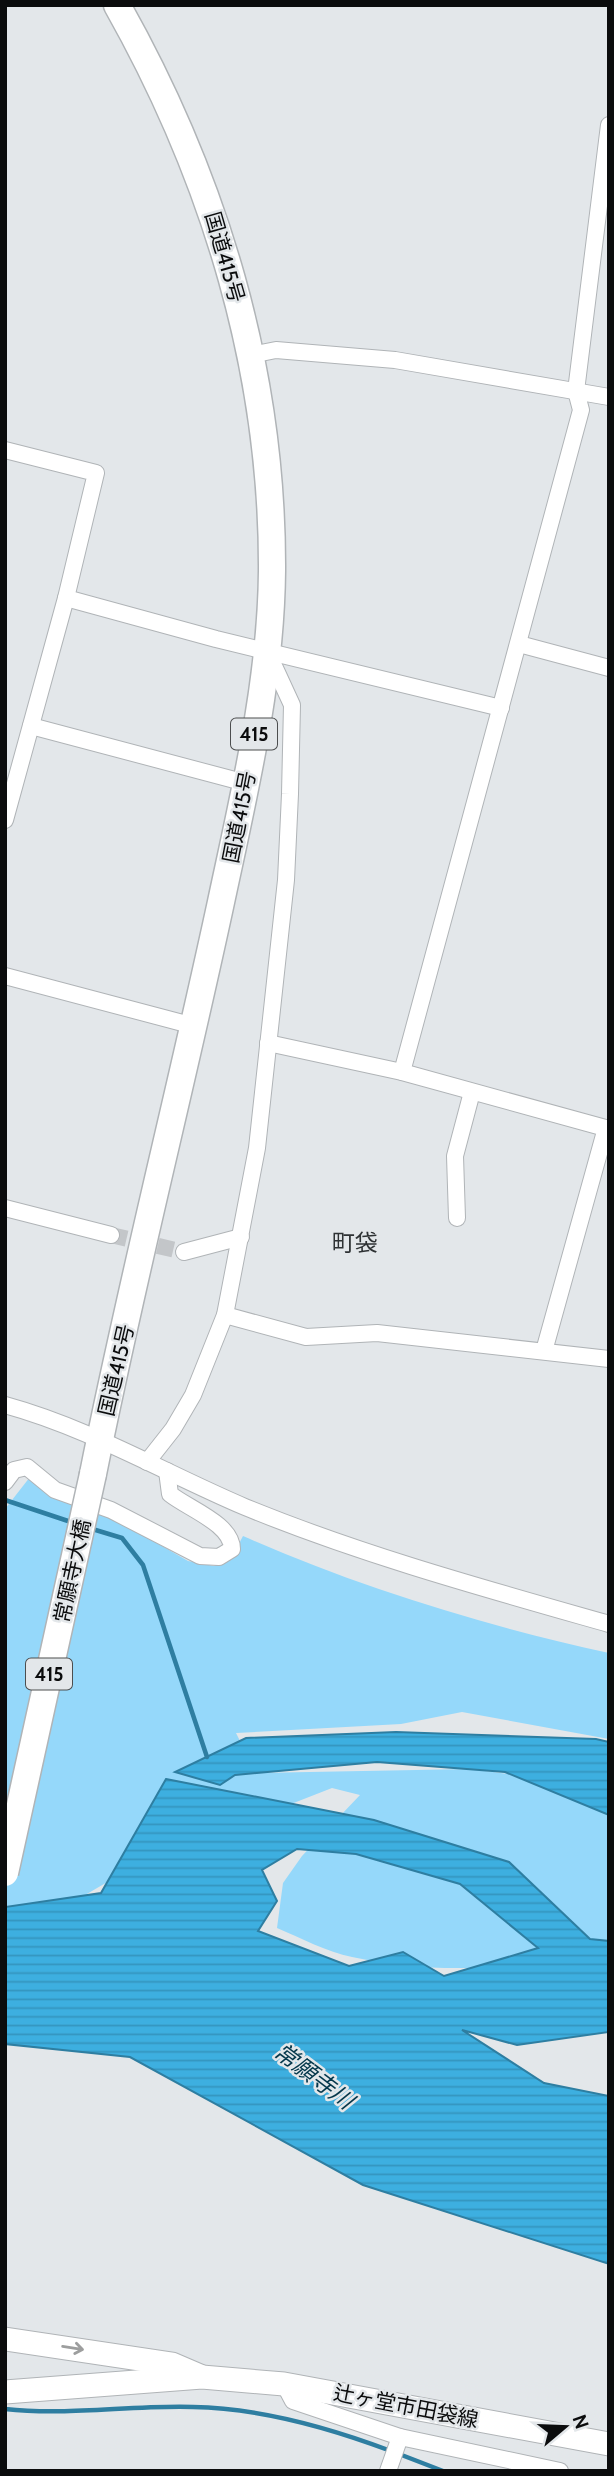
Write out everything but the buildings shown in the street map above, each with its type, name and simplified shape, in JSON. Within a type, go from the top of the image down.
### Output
[{"type":"highway","name":"国道415号","points":[[93,1475],[246,783],[268,651],[272,571],[268,475],[251,355],[225,245],[184,137],[117,5]]},
{"type":"highway","name":"常願寺大橋","points":[[5,1873],[93,1475]]},
{"type":"main road","name":"辻ヶ堂市田袋線","points":[[5,2339],[172,2364],[202,2377]]},
{"type":"main road","name":"辻ヶ堂市田袋線","points":[[5,2392],[202,2377],[284,2384],[609,2444]]},
{"type":"street","points":[[402,1072],[581,411],[576,391],[603,234],[609,125]]},
{"type":"street","points":[[251,355],[276,350],[395,360],[609,397]]},
{"type":"street","points":[[5,450],[96,473],[66,598],[5,820]]},
{"type":"street","points":[[66,598],[501,708]]},
{"type":"street","points":[[519,644],[609,668]]},
{"type":"street","points":[[148,1462],[173,1429],[193,1395],[225,1315],[257,1148],[286,880],[292,705],[268,651]]},
{"type":"street","points":[[31,726],[246,783]]},
{"type":"street","points":[[5,976],[194,1026]]},
{"type":"street","points":[[268,1043],[402,1072],[607,1129],[544,1350]]},
{"type":"street","points":[[457,1218],[455,1156],[472,1092]]},
{"type":"street","points":[[5,1208],[111,1235]]},
{"type":"street","points":[[184,1252],[241,1237]]},
{"type":"street","points":[[225,1315],[306,1337],[377,1333],[609,1359]]},
{"type":"street","points":[[5,1405],[100,1440],[245,1507],[421,1570],[609,1624]]},
{"type":"street","points":[[5,1482],[14,1470],[27,1467],[55,1490],[111,1510],[200,1556],[219,1557],[232,1549],[232,1539],[226,1529],[188,1508],[170,1494],[167,1471]]},
{"type":"street","points":[[284,2384],[293,2401],[400,2437],[560,2471]]},
{"type":"street","points":[[388,2471],[400,2437]]},
{"type":"shaded area","points":[[30,1477],[108,1515],[188,1561],[214,1566],[232,1557],[243,1536],[330,1572],[423,1604],[517,1631],[609,1653],[609,1739],[462,1712],[401,1724],[236,1733],[256,1773],[470,1769],[552,1780],[609,1813],[609,1946],[547,1961],[482,1968],[449,1968],[383,1963],[343,1955],[277,1928],[283,1883],[302,1856],[360,1795],[332,1788],[138,1864],[63,1908],[5,1916],[5,1509]]},
{"type":"water","points":[[396,1732],[596,1739],[609,1742],[609,1815],[505,1772],[377,1762],[235,1775],[220,1785],[175,1772],[246,1738]]},
{"type":"water","name":"常願寺川","points":[[166,1779],[374,1820],[509,1862],[590,1939],[609,1941],[609,2032],[517,2045],[462,2030],[544,2083],[609,2096],[609,2264],[363,2185],[130,2057],[5,2044],[5,1907],[101,1893]],"holes":[[[297,1849],[356,1854],[460,1884],[538,1948],[444,1976],[403,1952],[349,1966],[258,1931],[277,1901],[262,1870]]]},
{"type":"waterway","points":[[5,1500],[74,1523]]},
{"type":"waterway","points":[[89,1528],[122,1538],[143,1565],[207,1757]]},
{"type":"waterway","points":[[5,2409],[52,2411],[218,2408],[293,2421],[391,2451]]},
{"type":"waterway","points":[[399,2454],[443,2471]]},
{"type":"tunnel","points":[[111,1235],[184,1252]]},
{"type":"district","name":"町袋","points":[[355,1243]]}]
